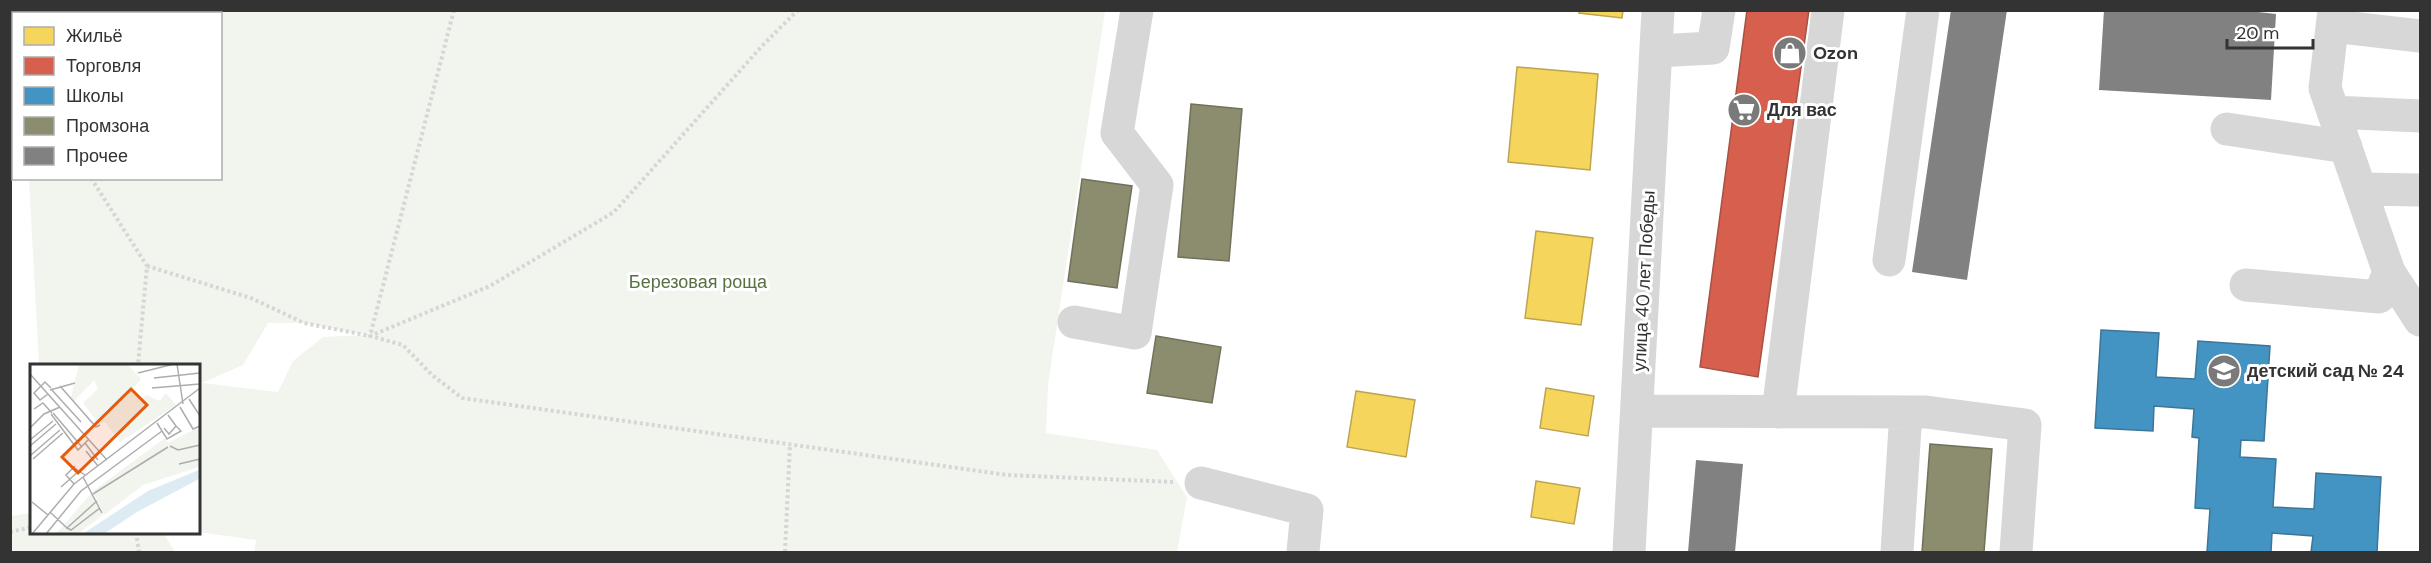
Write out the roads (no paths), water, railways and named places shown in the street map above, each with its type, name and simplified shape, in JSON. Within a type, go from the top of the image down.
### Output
[{"type":"street","points":[[1074,322],[1135,333],[1157,185],[1117,133],[1137,10]]},
{"type":"street","name":"улица 40 лет Победы","points":[[1629,552],[1658,10]]},
{"type":"street","points":[[1656,51],[1713,48],[1719,10]]},
{"type":"street","points":[[1778,412],[1828,10]]},
{"type":"street","points":[[1889,260],[1923,10]]},
{"type":"street","points":[[2421,36],[2334,18],[2325,88],[2389,272],[2421,320]]},
{"type":"street","points":[[2333,112],[2421,116]]},
{"type":"street","points":[[2227,129],[2346,147]]},
{"type":"street","points":[[2360,189],[2421,190]]},
{"type":"street","points":[[2246,285],[2379,297],[2389,272]]},
{"type":"street","points":[[1636,411],[1926,412],[2025,425],[2016,552]]},
{"type":"street","points":[[1897,552],[1906,412]]},
{"type":"street","points":[[1201,483],[1307,510],[1303,552]]},
{"type":"place","name":"Ozon","points":[[1790,53]]},
{"type":"place","name":"Для вас","points":[[1744,110]]},
{"type":"place","name":"детский сад № 24","points":[[2224,371]]},
{"type":"park label","name":"Березовая роща","points":[[698,282]]}]
